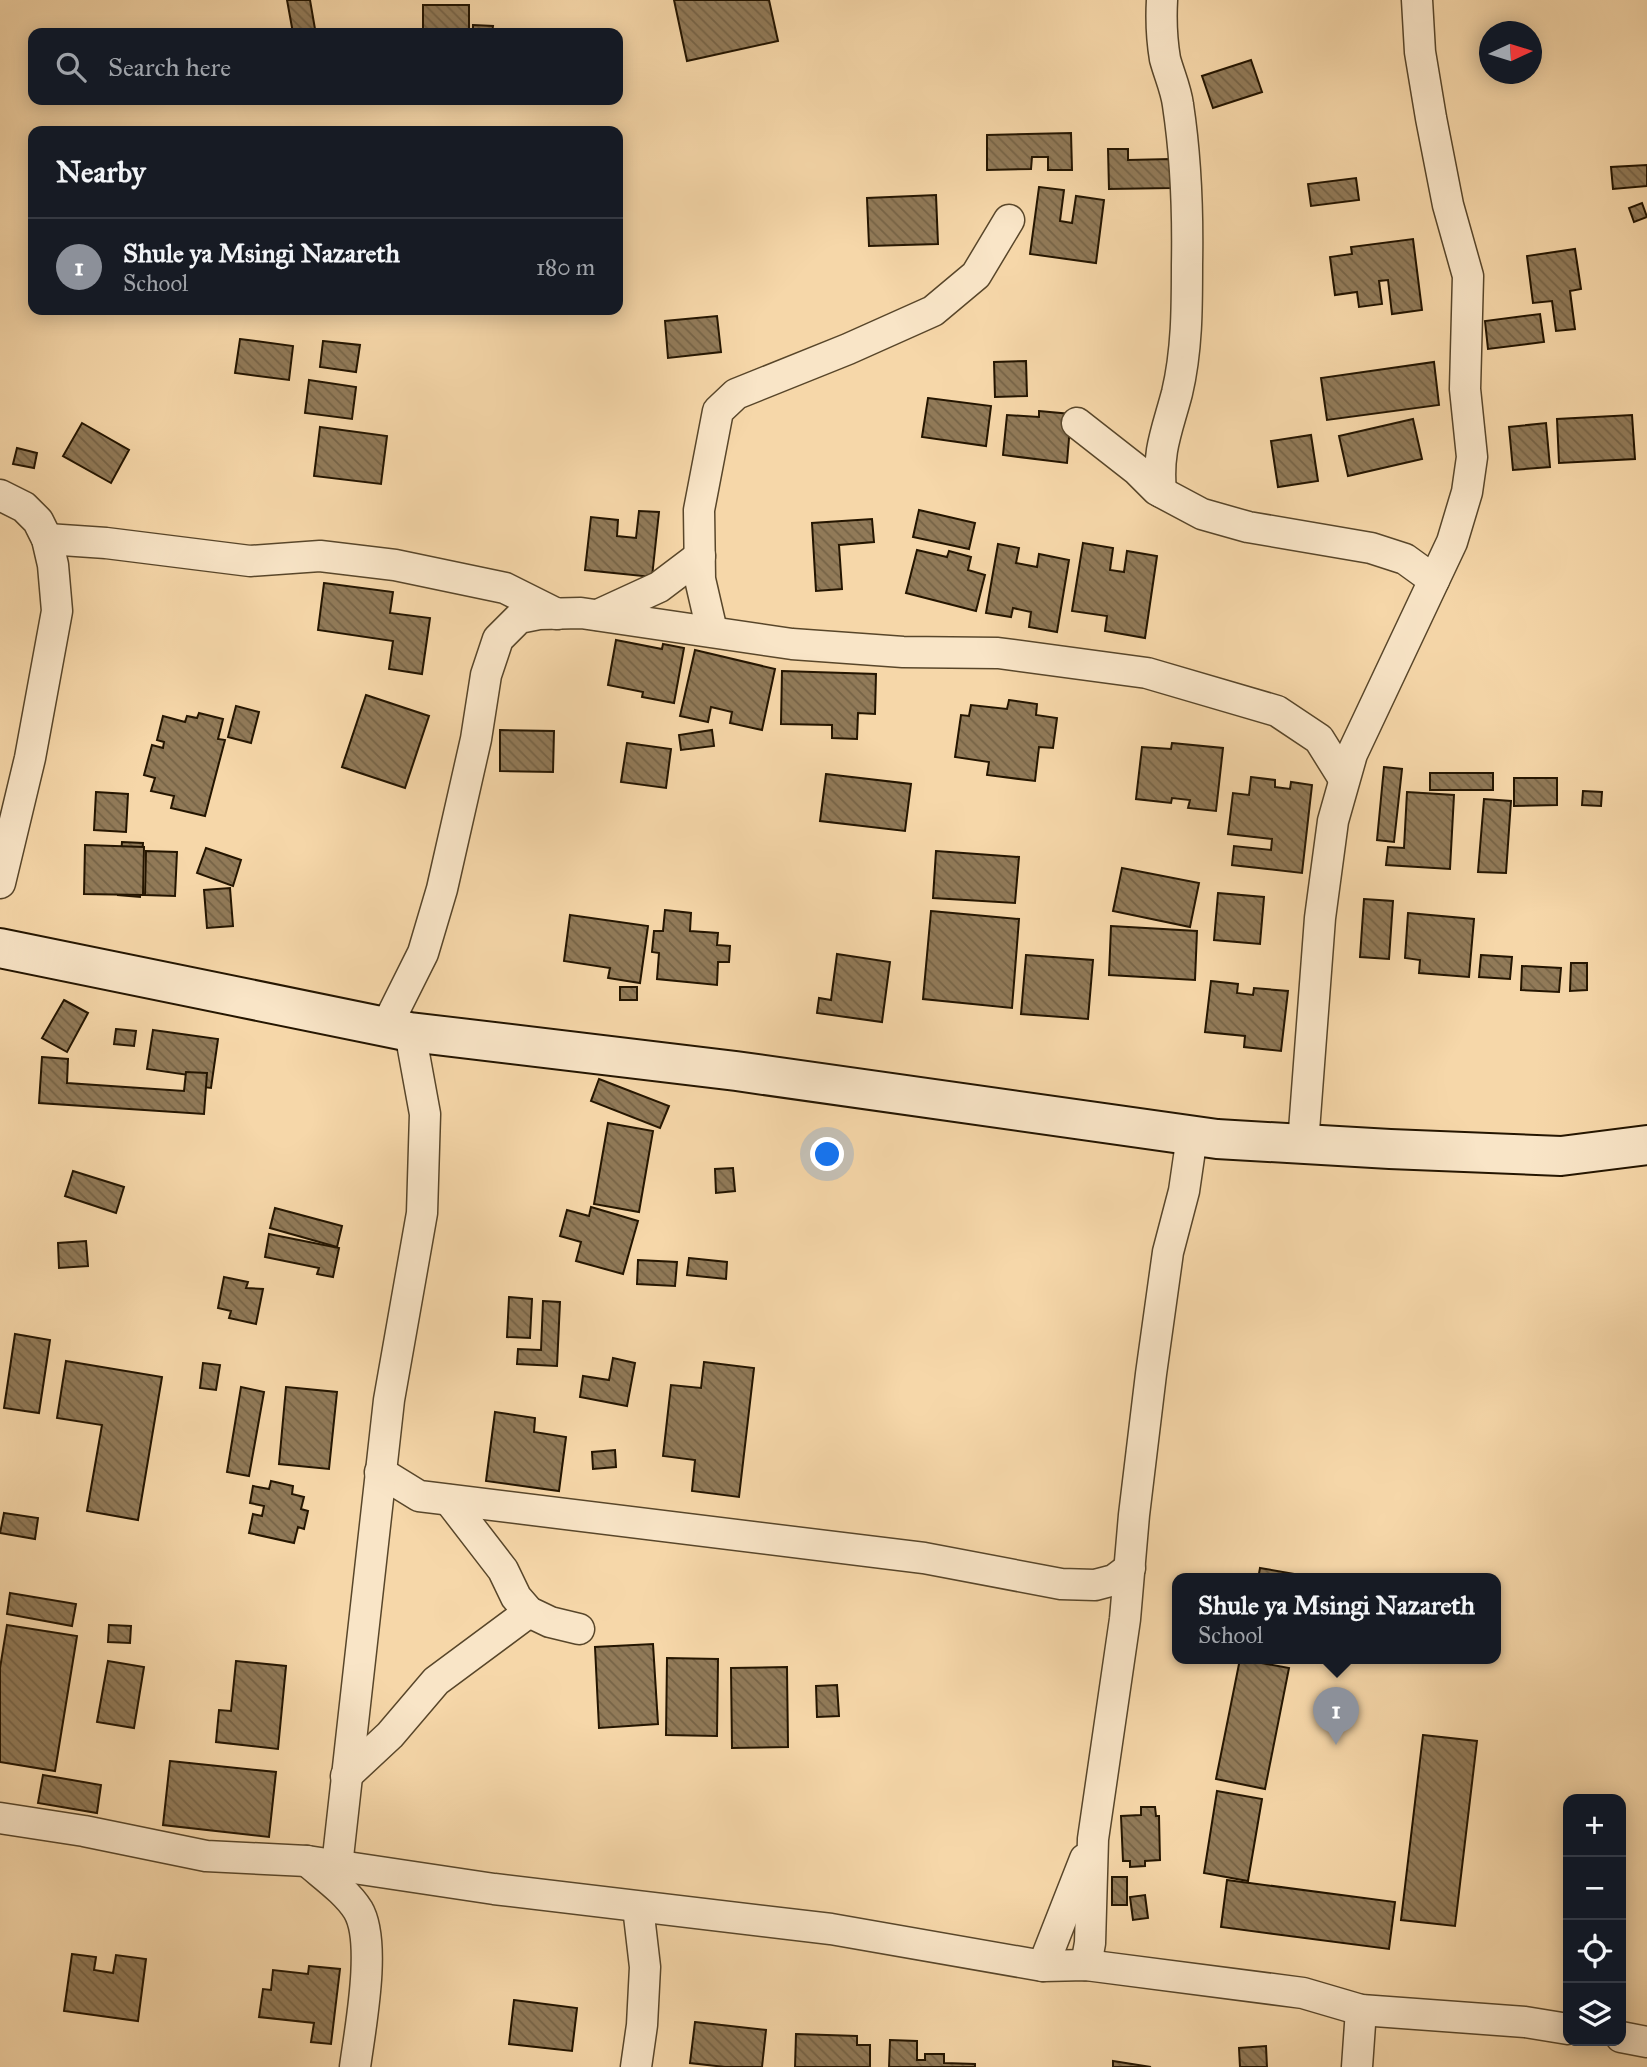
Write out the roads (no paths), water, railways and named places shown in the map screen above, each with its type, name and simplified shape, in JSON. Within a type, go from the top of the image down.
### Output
[{"type":"street","points":[[1161,492],[1161,446],[1177,393],[1187,333],[1188,262],[1188,214],[1183,151],[1178,102],[1165,57],[1162,0]]},
{"type":"street","points":[[1303,1144],[1320,918],[1333,821],[1352,754],[1452,542],[1467,492],[1472,457],[1465,389],[1468,276],[1448,205],[1431,118],[1420,52],[1417,0]]},
{"type":"street","points":[[712,631],[700,579],[699,510],[718,411],[736,394],[933,311],[976,275],[1009,220]]},
{"type":"street","points":[[1077,423],[1161,492],[1202,514],[1248,527],[1371,548],[1405,559],[1434,580]]},
{"type":"street","points":[[0,495],[24,507],[38,521],[47,539],[53,565],[57,611],[30,758],[0,883]]},
{"type":"street","points":[[47,539],[106,543],[250,561],[320,556],[394,565],[505,588],[558,614]]},
{"type":"street","points":[[598,615],[659,587],[700,556]]},
{"type":"street","points":[[337,1866],[389,1400],[422,1213],[425,1114],[398,1030],[442,889],[476,739],[486,675],[498,639],[519,618],[558,614],[598,615],[792,644],[855,650],[998,653],[1147,673],[1278,711],[1319,739],[1344,779]]},
{"type":"street","points":[[0,948],[398,1030],[736,1071],[1192,1136],[1561,1156],[1647,1145]]},
{"type":"street","points":[[1086,1965],[1090,1943],[1093,1839],[1125,1619],[1134,1515],[1168,1252],[1184,1191],[1192,1136]]},
{"type":"street","points":[[380,1472],[419,1496],[924,1558],[1061,1584],[1095,1585],[1114,1580],[1130,1569]]},
{"type":"street","points":[[449,1500],[503,1570],[516,1597],[529,1612],[550,1622],[579,1629]]},
{"type":"street","points":[[1075,1584],[1125,1619]]},
{"type":"street","points":[[346,1776],[390,1735],[436,1681],[529,1612]]},
{"type":"street","points":[[0,1818],[84,1831],[205,1856],[307,1861],[638,1907],[831,1929],[1043,1966],[1086,1965],[1303,1993],[1360,2010],[1525,2022],[1563,2028]]},
{"type":"street","points":[[1043,1966],[1093,1839]]},
{"type":"street","points":[[307,1861],[344,1894],[357,1909],[365,1925],[366,1982],[355,2067]]},
{"type":"street","points":[[636,2067],[642,2025],[645,1967],[638,1907]]},
{"type":"street","points":[[1357,2067],[1360,2010]]},
{"type":"street","points":[[1626,2039],[1647,2042]]},
{"type":"place","name":"Shule ya Msingi Nazareth","points":[[1336,1745]]}]
